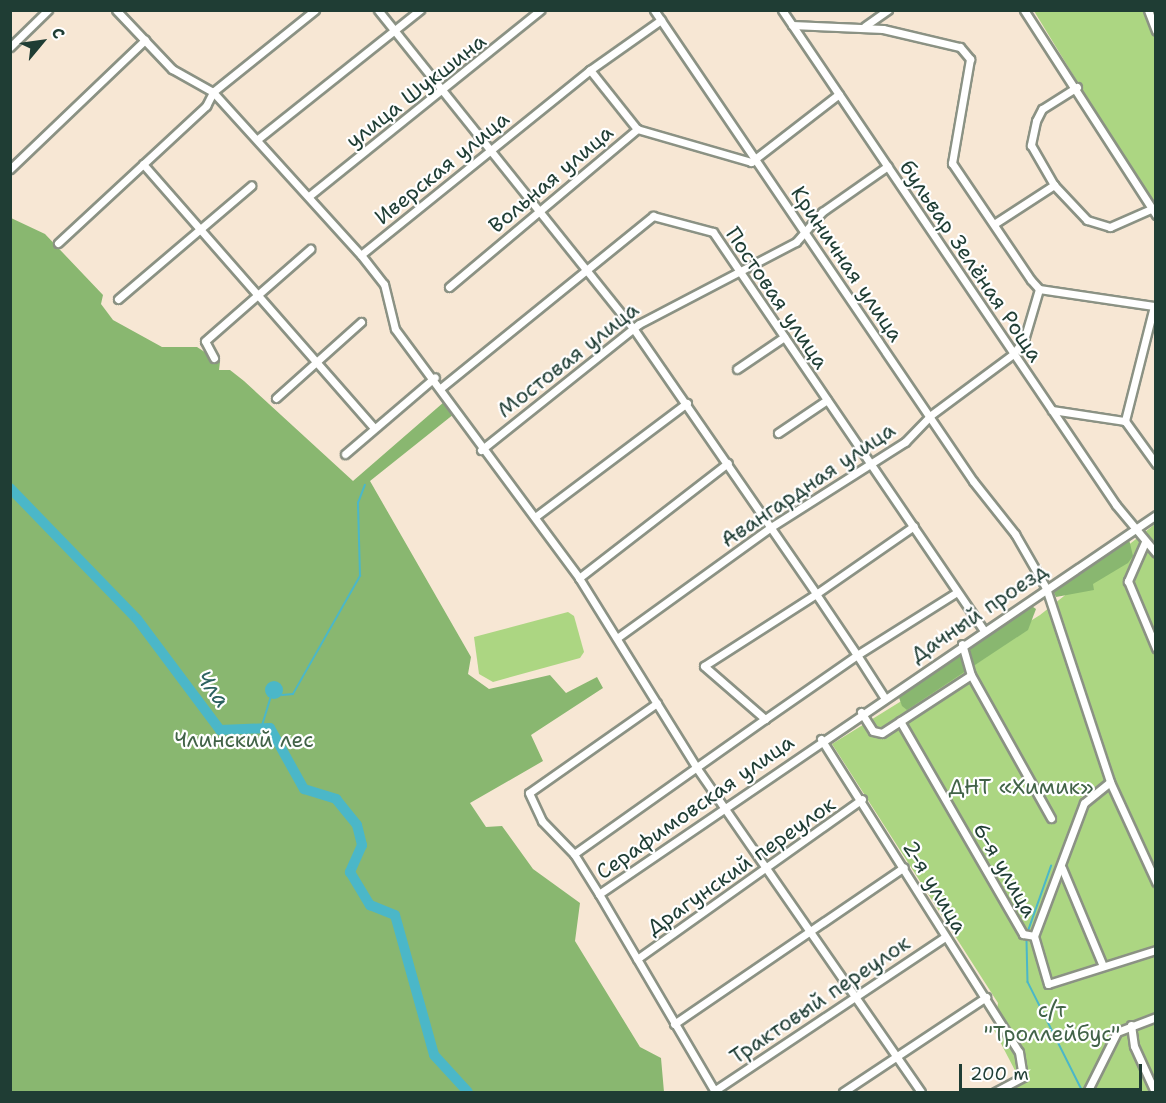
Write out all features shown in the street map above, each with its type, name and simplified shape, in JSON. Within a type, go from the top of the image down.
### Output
[{"type":"street","points":[[10,47],[48,10]]},
{"type":"street","points":[[116,10],[172,69],[213,92],[259,138],[384,284],[395,329],[435,377],[481,450],[535,517],[579,578],[696,767],[808,933],[921,1092]]},
{"type":"street","points":[[58,243],[206,106],[213,92],[315,10]]},
{"type":"street","points":[[378,10],[493,149],[633,328],[728,463],[884,697]]},
{"type":"street","points":[[259,138],[420,10]]},
{"type":"street","name":"улица Шукшина","points":[[309,196],[540,10]]},
{"type":"street","name":"Криничная улица","points":[[654,10],[804,233],[932,415],[973,481],[1015,534],[1046,588],[1110,782],[1155,882]]},
{"type":"street","name":"бульвар Зелёная Роща","points":[[782,10],[1133,530]]},
{"type":"street","points":[[865,26],[888,10]]},
{"type":"street","points":[[1024,10],[1077,87],[1153,212],[1110,227],[1087,220],[1054,185],[1031,145],[1036,121],[1042,109],[1077,87]]},
{"type":"street","points":[[1148,10],[1155,30]]},
{"type":"street","name":"Иверская улица","points":[[361,255],[590,70],[661,20]]},
{"type":"street","points":[[792,24],[865,26],[960,47],[970,59],[952,163],[1039,289],[1154,306],[1125,421]]},
{"type":"street","points":[[10,169],[145,40]]},
{"type":"street","points":[[590,70],[637,129]]},
{"type":"street","points":[[757,160],[839,94]]},
{"type":"street","name":"Вольная улица","points":[[449,287],[538,208],[637,129],[742,160],[757,160]]},
{"type":"street","points":[[143,164],[374,428]]},
{"type":"street","name":"Мостовая улица","points":[[481,450],[633,328],[741,273],[804,233],[822,212],[888,166]]},
{"type":"street","points":[[994,224],[1008,220],[1054,185]]},
{"type":"street","points":[[118,299],[251,186]]},
{"type":"street","name":"Постовая улица","points":[[442,387],[586,269],[658,215],[713,232],[983,630]]},
{"type":"street","points":[[214,358],[205,341],[310,249]]},
{"type":"street","points":[[1013,354],[1024,340],[1039,289]]},
{"type":"street","points":[[276,399],[361,322]]},
{"type":"street","points":[[737,369],[784,337]]},
{"type":"street","name":"Авангардная улица","points":[[617,638],[771,527],[905,442],[932,415],[1013,354]]},
{"type":"street","points":[[345,454],[435,377]]},
{"type":"street","points":[[778,433],[827,400]]},
{"type":"street","points":[[535,517],[687,403]]},
{"type":"street","points":[[1052,410],[1125,421],[1155,464]]},
{"type":"street","points":[[579,578],[728,463]]},
{"type":"street","name":"Дачный проезд","points":[[821,739],[1155,514]]},
{"type":"street","points":[[765,718],[704,666],[817,594],[914,526]]},
{"type":"street","points":[[1133,530],[1155,554]]},
{"type":"street","points":[[1145,542],[1128,580],[1155,648]]},
{"type":"street","points":[[574,854],[857,655],[957,592]]},
{"type":"street","points":[[962,645],[971,675],[1051,818]]},
{"type":"street","points":[[861,712],[877,734],[971,675]]},
{"type":"street","points":[[599,894],[574,854],[542,821],[530,790],[657,703]]},
{"type":"street","name":"6-я улица","points":[[900,721],[1023,934],[1034,936],[1041,905],[1062,868],[1084,803],[1110,782]]},
{"type":"street","name":"2-я улица","points":[[821,739],[862,799],[945,937],[986,997],[1019,1052],[1023,1077],[995,1092]]},
{"type":"street","name":"Серафимовская улица","points":[[714,1092],[599,894],[722,805],[821,739]]},
{"type":"street","name":"Драгунский переулок","points":[[637,959],[862,799]]},
{"type":"street","points":[[674,1024],[904,867]]},
{"type":"street","points":[[1062,868],[1103,966]]},
{"type":"street","points":[[1034,936],[1048,984],[1155,950]]},
{"type":"street","name":"Трактовый переулок","points":[[714,1092],[852,996],[945,937]]},
{"type":"street","points":[[843,1092],[986,997]]},
{"type":"street","points":[[1087,1092],[1111,1040],[1131,1025],[1155,1017]]},
{"type":"street","points":[[1131,1025],[1134,1046],[1155,1092]]},
{"type":"green space","points":[[1034,11],[1155,11],[1155,209]]},
{"type":"green space","name":"Члинский лес","points":[[11,218],[45,234],[103,295],[101,304],[113,320],[162,347],[197,347],[220,362],[219,370],[230,370],[244,381],[353,481],[444,402],[454,414],[370,481],[471,657],[468,674],[489,689],[550,675],[566,693],[597,677],[603,688],[531,735],[543,761],[470,803],[486,827],[502,826],[533,869],[580,903],[575,941],[640,1047],[661,1058],[664,1092],[11,1092]]},
{"type":"green space","name":"ДНТ «Химик»","points":[[1155,524],[1155,1092],[1005,1092],[1022,1084],[994,1030],[998,1003],[832,744],[1040,615]]},
{"type":"green space","points":[[1128,535],[1133,556],[1128,563],[1093,584],[1094,590],[1056,597],[1052,589]]},
{"type":"green space","points":[[1026,602],[1036,609],[1028,630],[907,710],[902,706],[897,692]]},
{"type":"green space","points":[[568,612],[574,616],[584,652],[580,658],[493,682],[479,674],[474,637]]},
{"type":"water","points":[[270,681],[278,681],[283,686],[281,697],[270,699],[265,694],[265,686]]},
{"type":"waterway","points":[[282,695],[293,694],[360,576],[358,503],[365,485]]},
{"type":"waterway","name":"Чла","points":[[10,488],[137,619],[220,730],[270,728],[304,789],[336,799],[357,825],[362,845],[350,872],[370,905],[395,915],[434,1055],[468,1092]]},
{"type":"waterway","points":[[261,729],[271,696]]},
{"type":"waterway","points":[[1028,931],[1051,866]]},
{"type":"waterway","points":[[1027,941],[1028,982],[1083,1092]]},
{"type":"park label","name":"с/т \"Троллейбус\"","points":[[1052,1022]]}]
